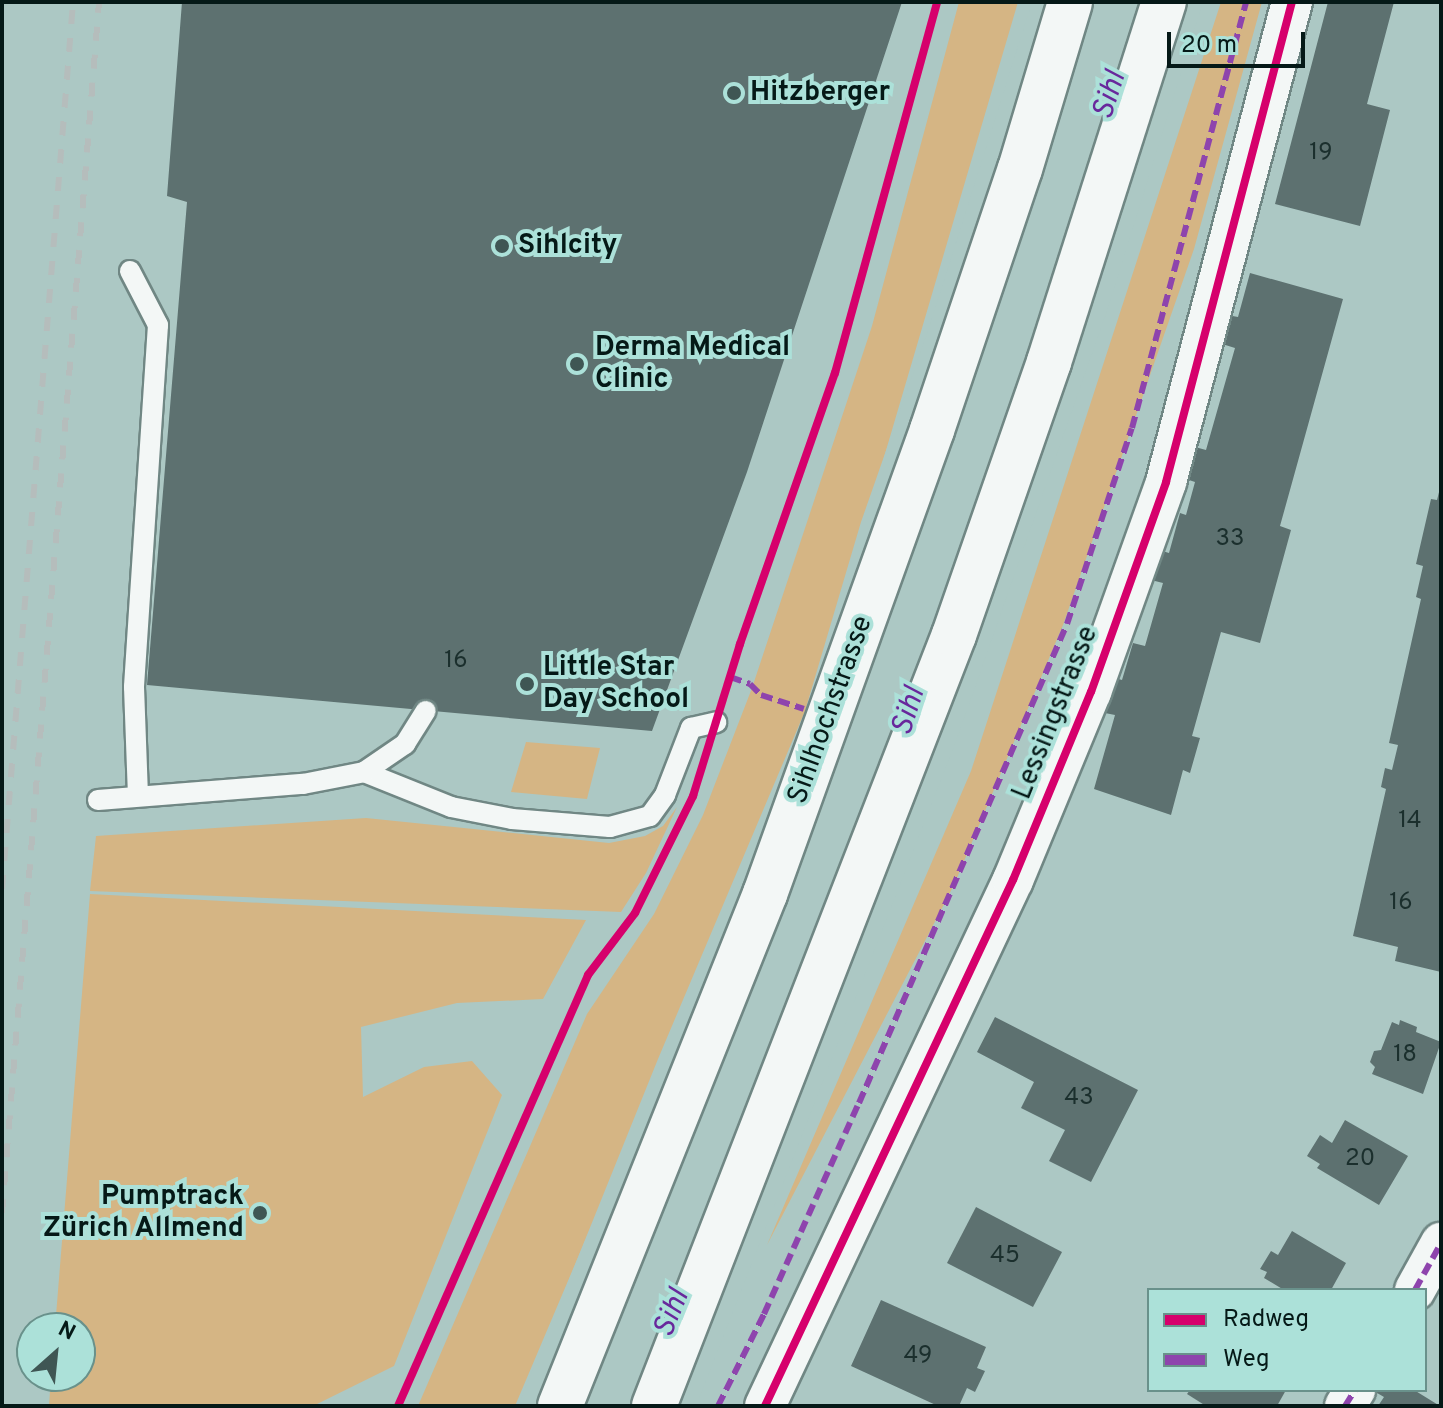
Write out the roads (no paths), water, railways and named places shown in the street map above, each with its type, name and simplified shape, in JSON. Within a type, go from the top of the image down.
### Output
[{"type":"highway","name":"Sihlhochstrasse","points":[[560,1406],[765,894],[932,430],[1020,169],[1070,2]]},
{"type":"highway","points":[[654,1406],[954,635],[1049,362],[1164,2]]},
{"type":"street","name":"Lessingstrasse","points":[[765,1406],[1013,880],[1091,692],[1166,482],[1292,2]]},
{"type":"street","points":[[1416,1288],[1441,1243]]},
{"type":"lane","points":[[130,271],[158,325],[134,687],[138,794]]},
{"type":"lane","points":[[98,800],[138,794],[303,784],[364,772],[405,744],[426,711]]},
{"type":"lane","points":[[364,772],[451,807],[512,819],[610,827],[650,816],[665,795],[691,728],[716,722]]},
{"type":"railway","points":[[2,889],[73,2]]},
{"type":"railway","points":[[2,1213],[99,2]]},
{"type":"place","name":"Hitzberger","points":[[734,93]]},
{"type":"place","name":"Sihlcity","points":[[502,246]]},
{"type":"place","name":"Derma Medical Clinic","points":[[577,364]]},
{"type":"place","name":"Little Star Day School","points":[[527,684]]},
{"type":"place","name":"Pumptrack Zürich Allmend","points":[[260,1213]]},
{"type":"water label","name":"Sihl","points":[[1111,96]]},
{"type":"water label","name":"Sihl","points":[[910,712]]},
{"type":"water label","name":"Sihl","points":[[673,1314]]}]
